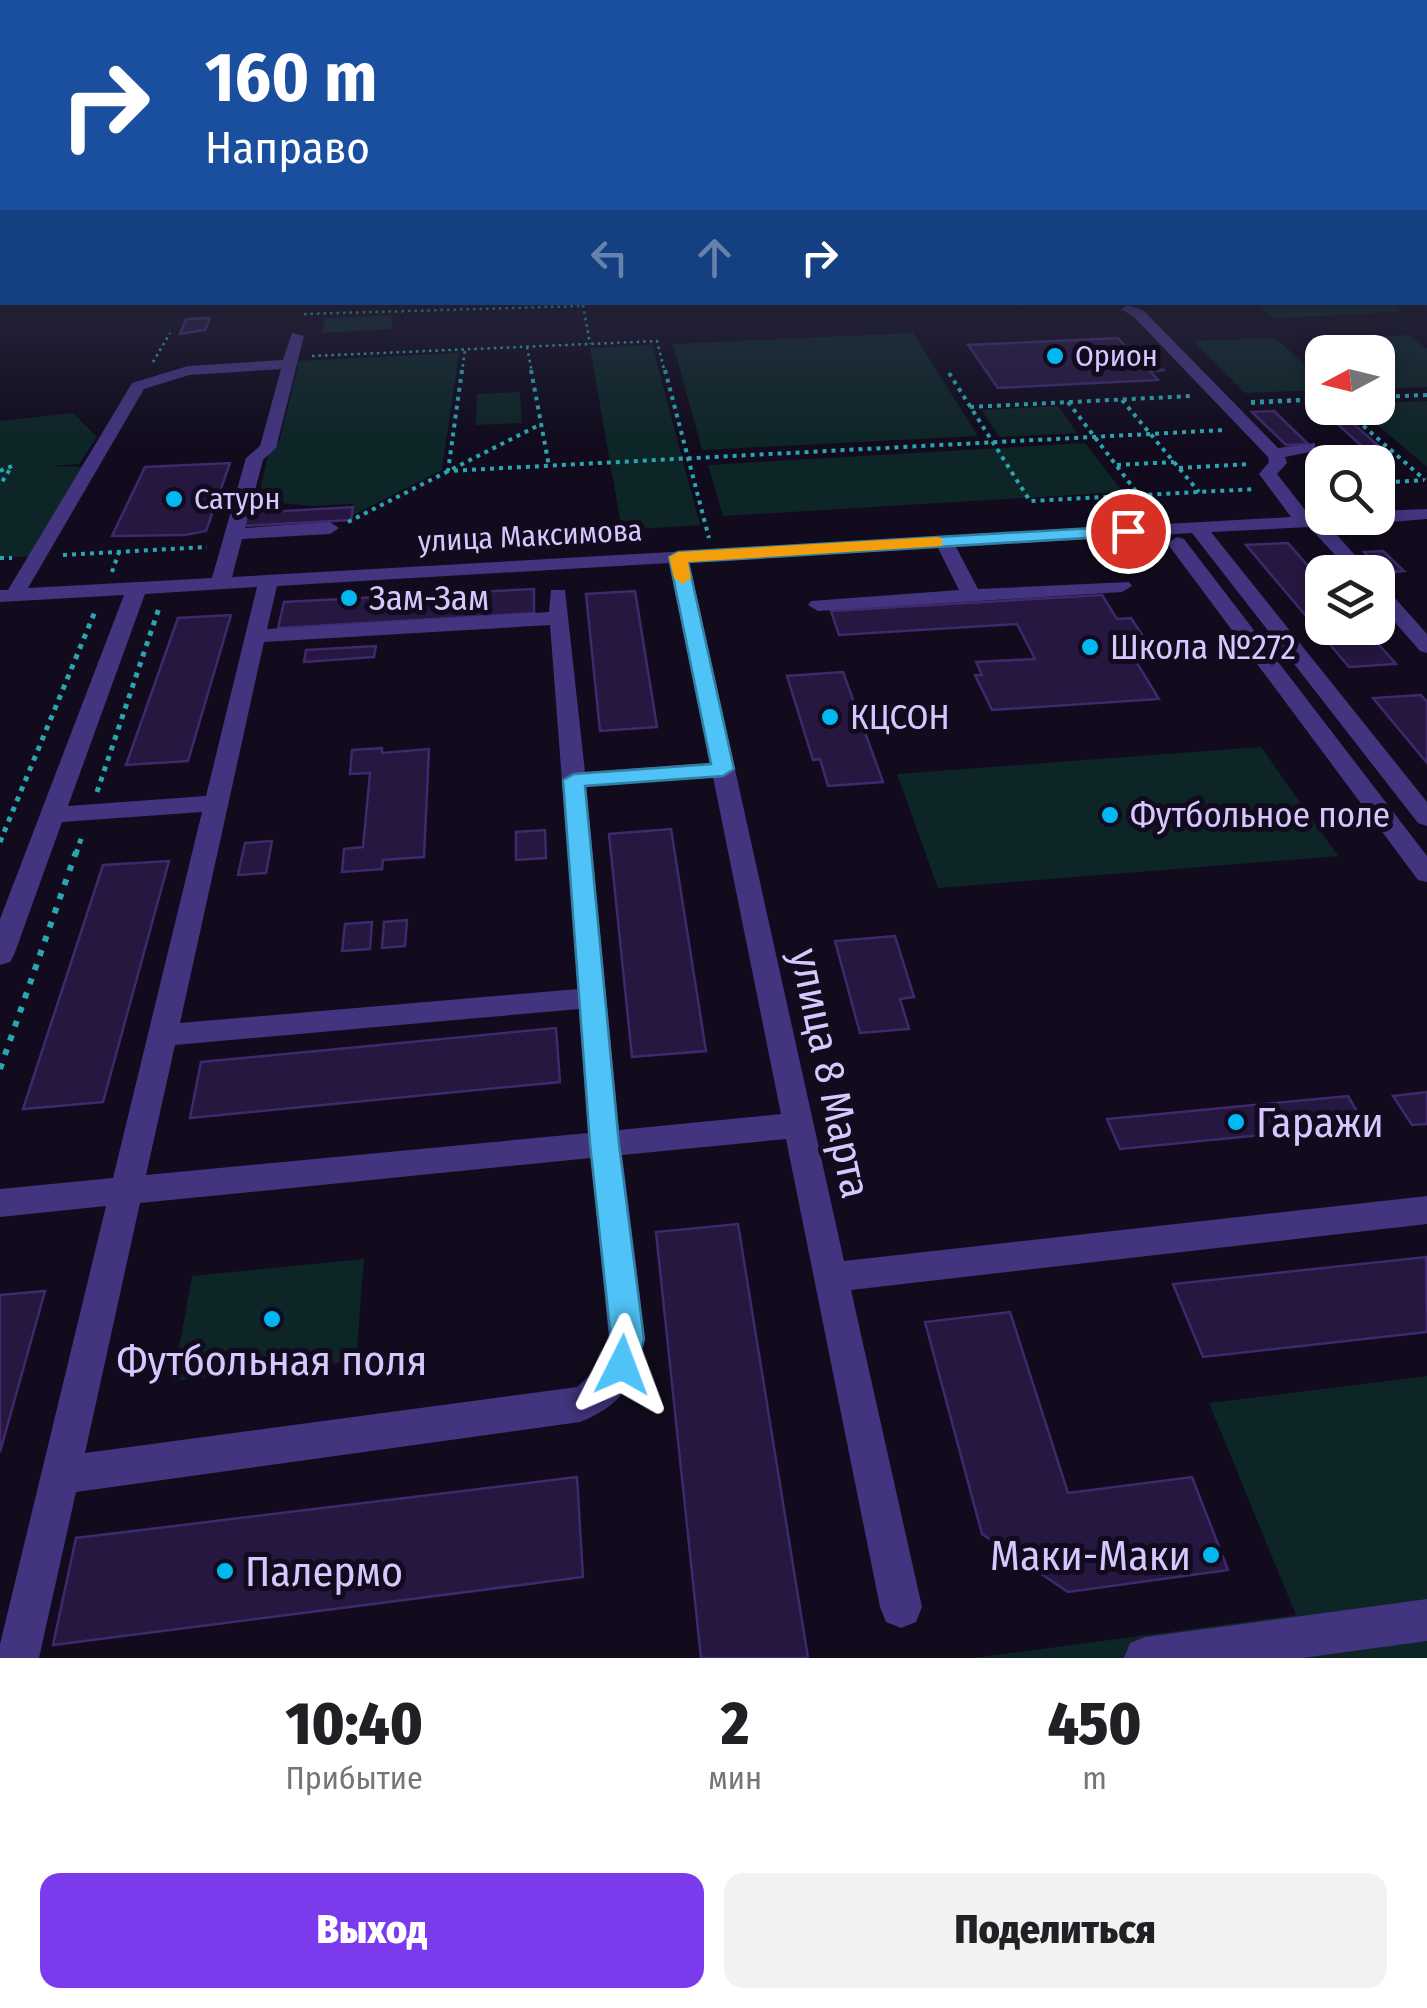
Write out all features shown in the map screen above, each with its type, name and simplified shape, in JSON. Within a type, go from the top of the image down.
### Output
[{"type":"street","points":[[1128,309],[1138,314],[1189,365],[1276,458]]},
{"type":"street","points":[[220,584],[255,458],[268,448],[297,336]]},
{"type":"street","points":[[7,596],[37,556],[138,386],[188,370],[292,361]]},
{"type":"street","points":[[1162,366],[1189,365]]},
{"type":"street","points":[[1305,449],[1276,458],[1268,474],[1276,488],[1305,516]]},
{"type":"street","points":[[1395,516],[1427,514]]},
{"type":"street","name":"улица Максимова","points":[[7,596],[944,542],[1170,536],[1197,527],[1305,520]]},
{"type":"street","points":[[1197,527],[1427,818]]},
{"type":"street","points":[[232,540],[330,528]]},
{"type":"street","points":[[1324,535],[1343,555]]},
{"type":"street","points":[[1170,536],[1427,874]]},
{"type":"street","points":[[1220,540],[1427,792]]},
{"type":"street","points":[[944,542],[970,595]]},
{"type":"street","name":"улица 8 Марта","points":[[678,557],[900,1606]]},
{"type":"street","points":[[18,1658],[268,581]]},
{"type":"street","points":[[818,604],[1122,586]]},
{"type":"street","points":[[0,954],[137,588]]},
{"type":"street","points":[[60,1474],[580,1405],[607,1390],[622,1365],[628,1339],[605,1144],[559,606],[255,636]]},
{"type":"street","points":[[1395,611],[1427,647]]},
{"type":"street","points":[[574,780],[723,769]]},
{"type":"street","points":[[52,815],[216,803]]},
{"type":"street","points":[[162,1035],[592,998]]},
{"type":"street","points":[[0,1203],[798,1125]]},
{"type":"street","points":[[831,1277],[1427,1210]]},
{"type":"street","points":[[1144,1658],[1427,1620]]},
{"type":"path","points":[[304,314],[555,305]]},
{"type":"path","points":[[583,305],[590,344]]},
{"type":"path","points":[[292,361],[657,341],[714,555]]},
{"type":"path","points":[[527,347],[549,466]]},
{"type":"path","points":[[448,471],[465,350]]},
{"type":"path","points":[[949,373],[1030,501],[1305,487]]},
{"type":"path","points":[[970,407],[1217,395]]},
{"type":"path","points":[[1395,396],[1427,395]]},
{"type":"path","points":[[1122,400],[1199,492]]},
{"type":"path","points":[[1245,403],[1305,400]]},
{"type":"path","points":[[1068,402],[1170,536]]},
{"type":"path","points":[[330,528],[541,424]]},
{"type":"path","points":[[1362,425],[1426,480]]},
{"type":"path","points":[[448,471],[1248,429]]},
{"type":"path","points":[[1178,468],[1276,458]]},
{"type":"path","points":[[1116,465],[1174,462]]},
{"type":"path","points":[[0,471],[12,466],[0,486]]},
{"type":"path","points":[[1395,481],[1426,480]]},
{"type":"path","points":[[0,558],[120,552],[232,540]]},
{"type":"path","points":[[0,842],[120,552]]},
{"type":"green space","points":[[1259,305],[1398,305],[1400,312],[1274,318]]},
{"type":"green space","points":[[393,315],[391,329],[322,333],[325,318]]},
{"type":"green space","points":[[913,333],[978,436],[702,450],[673,344]]},
{"type":"green space","points":[[1409,335],[1427,349],[1427,387],[1395,388],[1395,336]]},
{"type":"green space","points":[[1275,338],[1305,364],[1305,391],[1245,393],[1193,341]]},
{"type":"green space","points":[[652,345],[700,525],[622,530],[590,348]]},
{"type":"green space","points":[[459,353],[442,470],[353,515],[353,504],[314,506],[258,501],[267,458],[280,439],[299,361]]},
{"type":"green space","points":[[520,392],[522,423],[476,425],[477,394]]},
{"type":"green space","points":[[1427,401],[1427,467],[1378,425],[1395,425],[1395,402]]},
{"type":"green space","points":[[1058,406],[1077,433],[999,437],[982,410]]},
{"type":"green space","points":[[73,413],[97,437],[79,464],[52,466],[84,467],[37,556],[0,558],[0,421]]},
{"type":"green space","points":[[1085,443],[1123,492],[723,516],[708,465]]},
{"type":"green space","name":"Футбольное поле","points":[[1261,747],[1338,856],[938,888],[897,774]]},
{"type":"green space","name":"Футбольная поля","points":[[364,1259],[356,1361],[173,1381],[192,1276]]},
{"type":"green space","points":[[1427,1376],[1427,1658],[974,1658],[1296,1615],[1209,1403]]},
{"type":"building","points":[[210,318],[205,330],[180,334],[186,319]]},
{"type":"building","name":"Орион","points":[[1118,338],[1145,368],[1165,370],[1150,371],[1158,380],[998,388],[968,345]]},
{"type":"building","points":[[1274,411],[1308,444],[1286,445],[1252,412]]},
{"type":"building","points":[[1339,425],[1355,425],[1377,445],[1360,445]]},
{"type":"building","name":"Сатурн","points":[[230,463],[206,531],[112,536],[145,467]]},
{"type":"building","points":[[353,507],[351,520],[242,526],[245,515],[251,513]]},
{"type":"building","points":[[1288,543],[1305,562],[1305,615],[1246,545]]},
{"type":"building","points":[[1383,551],[1387,555],[1367,555],[1364,552]]},
{"type":"building","points":[[534,589],[534,613],[278,628],[284,602]]},
{"type":"building","points":[[635,591],[657,727],[600,731],[586,594]]},
{"type":"building","name":"Школа №272","points":[[1102,595],[1117,619],[1131,618],[1158,659],[1135,660],[1159,699],[992,710],[975,675],[982,675],[976,662],[1035,659],[1017,624],[839,635],[831,611]]},
{"type":"building","points":[[231,615],[188,761],[126,765],[178,618]]},
{"type":"building","points":[[1330,645],[1379,645],[1396,664],[1349,667]]},
{"type":"building","points":[[376,646],[374,657],[304,662],[306,650]]},
{"type":"building","name":"КЦСОН","points":[[843,672],[883,782],[828,786],[820,759],[813,760],[787,676]]},
{"type":"building","points":[[1421,695],[1427,702],[1427,763],[1373,698]]},
{"type":"building","points":[[382,748],[382,753],[429,749],[424,857],[383,860],[382,869],[342,872],[344,849],[363,847],[370,773],[350,774],[352,750]]},
{"type":"building","points":[[671,829],[706,1051],[632,1057],[609,834]]},
{"type":"building","points":[[545,830],[546,858],[516,860],[516,832]]},
{"type":"building","points":[[272,841],[266,873],[238,875],[245,843]]},
{"type":"building","points":[[169,861],[103,1102],[23,1109],[103,865]]},
{"type":"building","points":[[407,920],[405,946],[382,948],[384,922]]},
{"type":"building","points":[[372,922],[370,949],[342,951],[345,924]]},
{"type":"building","points":[[895,936],[914,997],[900,999],[909,1029],[860,1033],[835,941]]},
{"type":"building","points":[[556,1028],[560,1082],[190,1118],[201,1062]]},
{"type":"building","points":[[1427,1092],[1427,1124],[1412,1125],[1393,1096]]},
{"type":"building","name":"Гаражи","points":[[1348,1096],[1365,1125],[1120,1149],[1107,1119]]},
{"type":"building","points":[[738,1224],[808,1658],[701,1658],[656,1232]]},
{"type":"building","points":[[1426,1257],[1427,1332],[1203,1357],[1173,1284]]},
{"type":"building","points":[[45,1291],[0,1452],[0,1295]]},
{"type":"building","points":[[1010,1312],[1068,1493],[1192,1477],[1228,1570],[1068,1592],[982,1534],[925,1322]]},
{"type":"building","points":[[577,1477],[583,1577],[53,1645],[76,1538]]},
{"type":"slow traffic","points":[[682,578],[678,557],[936,542]]},
{"type":"place","name":"Орион","points":[[1055,356]]},
{"type":"place","name":"Сатурн","points":[[174,499]]},
{"type":"place","name":"Зам-Зам","points":[[349,598]]},
{"type":"place","name":"Школа №272","points":[[1090,647]]},
{"type":"place","name":"КЦСОН","points":[[830,717]]},
{"type":"place","name":"Футбольное поле","points":[[1110,815]]},
{"type":"place","name":"Гаражи","points":[[1236,1122]]},
{"type":"place","name":"Футбольная поля","points":[[272,1319]]},
{"type":"place","name":"Маки-Маки","points":[[1211,1555]]},
{"type":"place","name":"Палермо","points":[[225,1571]]},
{"type":"route","points":[[622,1365],[628,1339],[605,1144],[574,780],[723,769],[678,557],[1128,531]]}]
